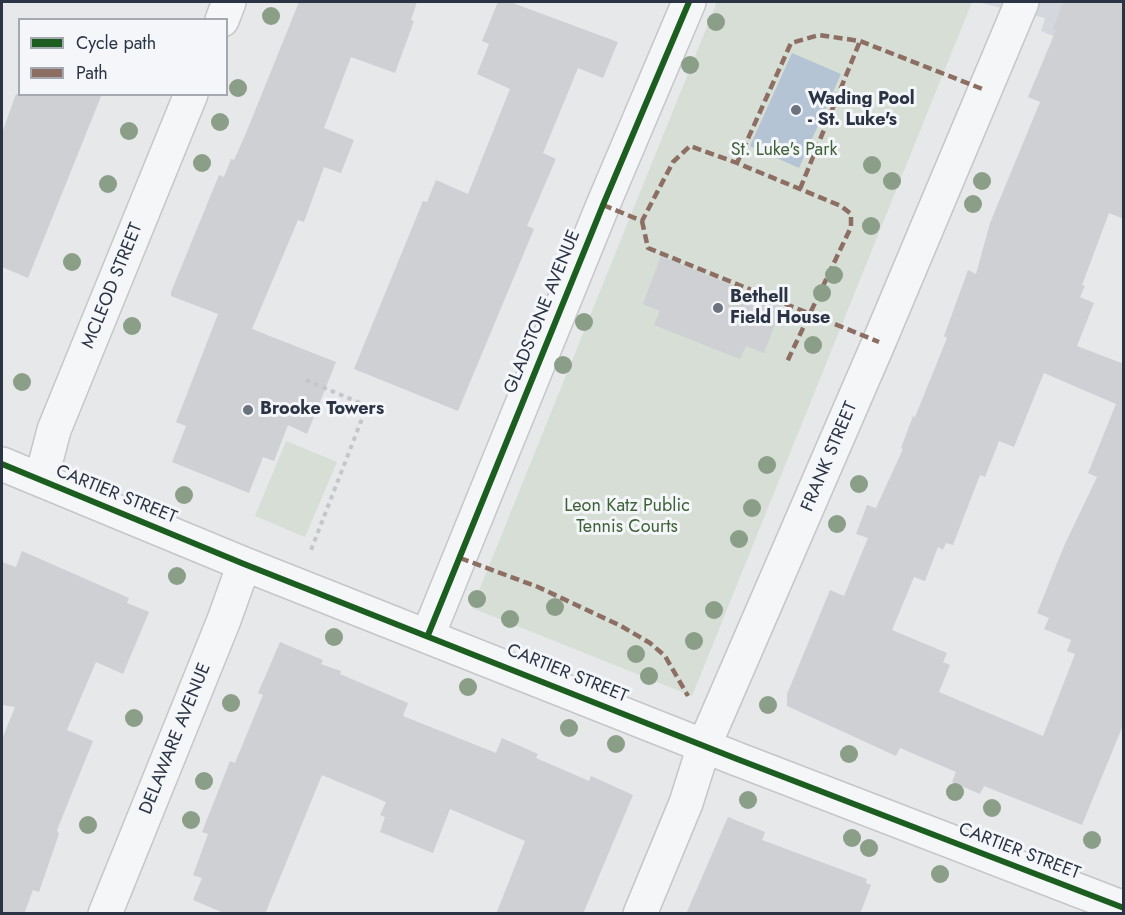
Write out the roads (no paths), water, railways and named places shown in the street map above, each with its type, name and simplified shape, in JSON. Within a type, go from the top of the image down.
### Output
[{"type":"street","points":[[223,18],[229,2]]},
{"type":"street","name":"GLADSTONE AVENUE","points":[[428,635],[689,2]]},
{"type":"street","name":"FRANK STREET","points":[[640,914],[686,803],[704,746],[874,353],[1022,2]]},
{"type":"street","name":"MCLEOD STREET","points":[[41,480],[54,430],[190,96]]},
{"type":"street","name":"CARTIER STREET","points":[[2,464],[244,564],[704,746],[1121,906]]},
{"type":"street","name":"DELAWARE AVENUE","points":[[105,914],[224,620],[244,564]]},
{"type":"water","name":"Wading Pool - St. Luke's","points":[[792,53],[841,74],[799,168],[750,146]]},
{"type":"place","name":"Wading Pool - St. Luke's","points":[[796,110]]},
{"type":"place","name":"Bethell Field House","points":[[718,308]]},
{"type":"place","name":"Brooke Towers","points":[[248,410]]},
{"type":"park label","name":"St. Luke's Park","points":[[784,151]]},
{"type":"park label","name":"Leon Katz Public Tennis Courts","points":[[627,517]]}]
